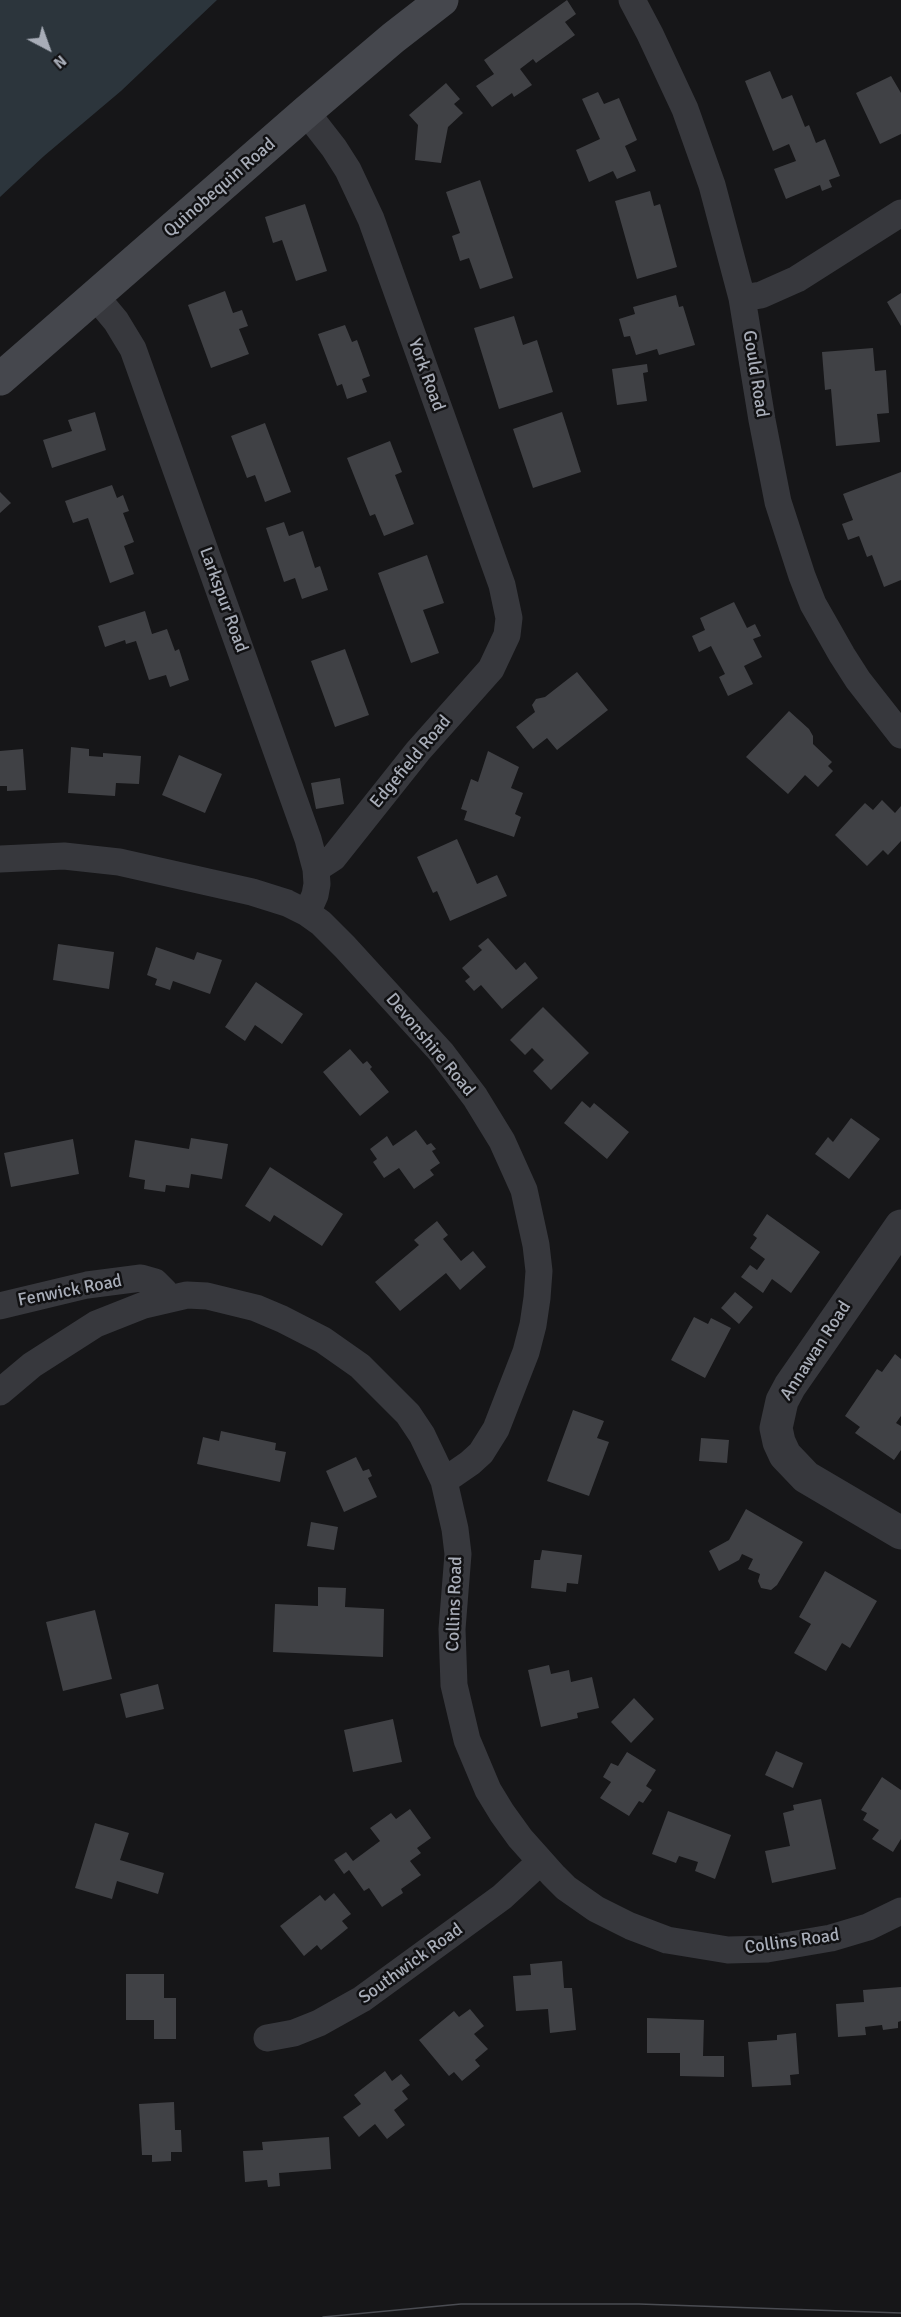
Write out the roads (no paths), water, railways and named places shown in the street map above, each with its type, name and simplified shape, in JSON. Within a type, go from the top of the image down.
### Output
[{"type":"main road","name":"Quinobequin Road","points":[[0,379],[306,112],[393,38],[442,0]]},
{"type":"street","name":"Gould Road","points":[[632,0],[689,118],[712,185],[742,298],[770,466],[789,539],[802,576],[817,612],[842,655],[858,680],[901,735]]},
{"type":"street","name":"York Road","points":[[306,112],[348,170],[371,219],[502,585],[509,618],[507,635],[501,651]]},
{"type":"street","points":[[742,298],[761,295],[797,279],[901,213]]},
{"type":"street","name":"Larkspur Road","points":[[96,297],[116,321],[133,349],[304,828],[316,869],[315,895],[307,913]]},
{"type":"street","name":"Edgefield Road","points":[[316,869],[333,858],[417,751],[478,686],[501,651]]},
{"type":"street","name":"Devonshire Road","points":[[0,859],[64,856],[119,862],[252,892],[279,900],[307,913],[332,934],[458,1074],[489,1118],[513,1163],[531,1220],[539,1271],[533,1325],[526,1352],[502,1417],[490,1441],[470,1463],[444,1480]]},
{"type":"street","name":"Annawan Road","points":[[901,1226],[790,1386],[782,1401],[776,1428],[778,1442],[784,1455],[806,1477],[901,1533]]},
{"type":"street","name":"Fenwick Road","points":[[0,1306],[87,1285],[141,1278],[155,1282],[165,1292],[167,1298]]},
{"type":"street","name":"Collins Road","points":[[0,1392],[32,1365],[79,1334],[121,1312],[167,1298],[187,1295],[207,1296],[256,1308],[293,1324],[341,1352],[376,1381],[408,1414],[430,1449],[444,1480],[455,1529],[458,1554],[452,1657],[460,1713],[467,1740],[489,1790],[514,1830],[540,1862],[566,1888],[612,1918],[667,1940],[709,1948],[748,1950],[812,1942],[868,1927],[901,1911]]},
{"type":"street","name":"Southwick Road","points":[[267,2038],[294,2033],[319,2023],[362,1999],[502,1898],[540,1862]]},
{"type":"tram line","points":[[323,2317],[461,2304],[639,2304],[901,2313]]}]
